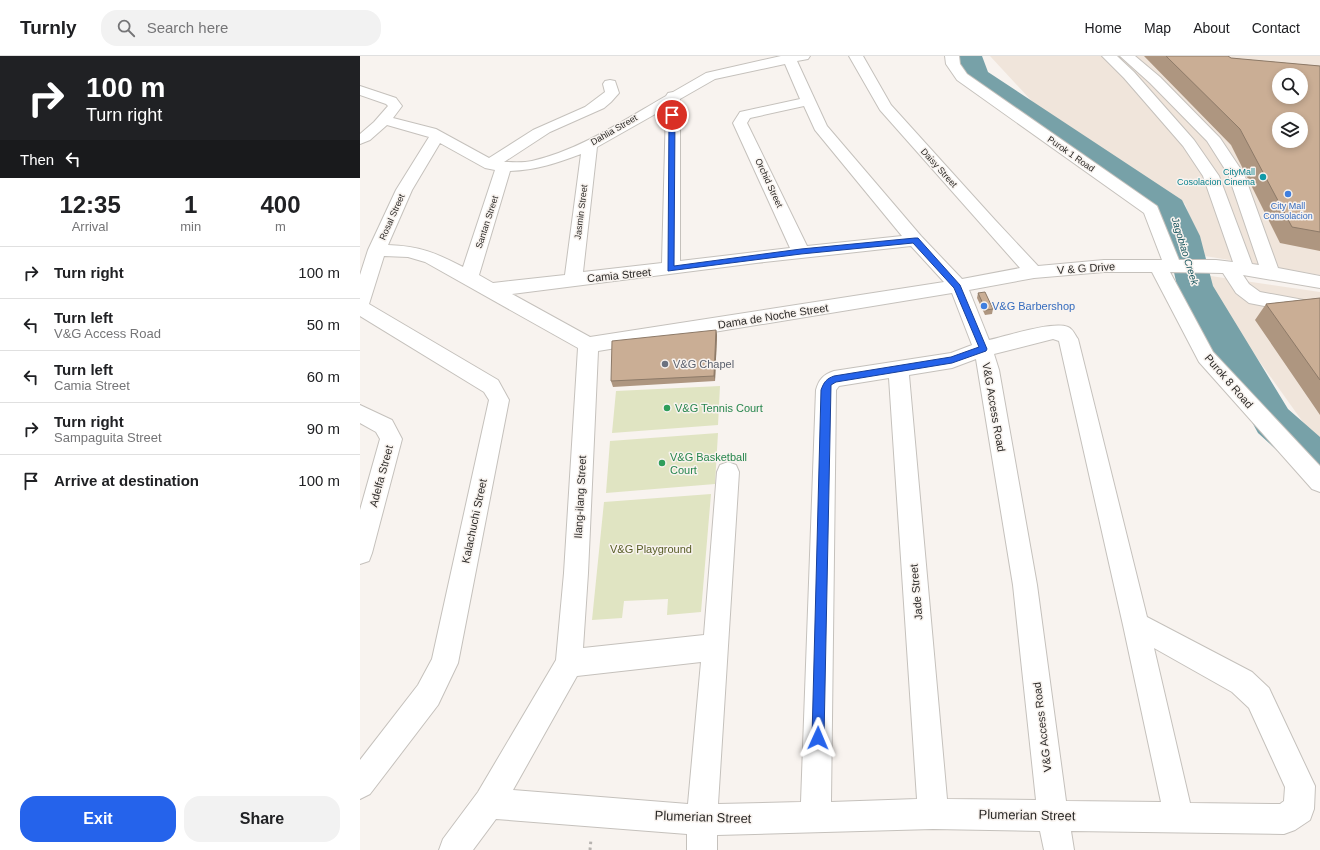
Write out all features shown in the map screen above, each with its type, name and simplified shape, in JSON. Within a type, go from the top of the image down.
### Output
[{"type":"street","name":"Daisy Street","points":[[856,56],[885,107],[989,224],[1034,272]]},
{"type":"street","name":"Purok 1 Road","points":[[952,56],[953,64],[962,77],[1151,210],[1171,266]]},
{"type":"street","points":[[1109,56],[1129,75],[1189,143],[1211,176],[1227,266],[1242,290],[1256,298],[1320,310]]},
{"type":"street","points":[[1127,56],[1155,80],[1213,138],[1236,174],[1270,268]]},
{"type":"street","name":"Dahlia Street","points":[[497,166],[530,166],[549,161],[590,145],[710,76],[794,57]]},
{"type":"street","name":"V&G Access Road","points":[[794,57],[808,101],[820,127],[915,240],[958,286],[983,349],[989,370],[1025,585],[1053,815],[1059,850]]},
{"type":"street","points":[[384,120],[431,132],[497,166],[544,129],[608,99],[612,93],[610,84]]},
{"type":"street","points":[[360,90],[394,103],[395,106],[384,120],[365,138],[360,140]]},
{"type":"street","points":[[671,269],[673,96]]},
{"type":"street","name":"Orchid Street","points":[[801,252],[740,123],[742,118],[746,115],[808,101]]},
{"type":"street","name":"Rosal Street","points":[[360,306],[378,250],[404,190],[437,136]]},
{"type":"street","name":"Jasmin Street","points":[[573,280],[590,145]]},
{"type":"street","name":"Santan Street","points":[[469,278],[497,166]]},
{"type":"street","name":"Camia Street","points":[[490,290],[801,252],[915,240]]},
{"type":"street","points":[[378,250],[409,251],[431,258],[588,345]]},
{"type":"street","name":"V & G Drive","points":[[958,286],[1034,272],[1104,266],[1227,266],[1270,268],[1320,273]]},
{"type":"street","name":"Purok 8 Road","points":[[1171,266],[1206,357],[1320,482]]},
{"type":"street","name":"V & G Drive","points":[[1270,268],[1320,282]]},
{"type":"street","name":"Dama de Noche Street","points":[[588,345],[958,286]]},
{"type":"street","name":"Kalachuchi Street","points":[[360,306],[491,386],[499,400],[445,663],[428,696],[360,784]]},
{"type":"street","points":[[816,817],[826,390],[828,383],[834,379],[952,360],[983,349],[1053,332],[1063,334],[1068,339],[1136,625],[1179,818]]},
{"type":"street","name":"Ilang-ilang Street","points":[[454,850],[489,803],[569,663],[576,573],[588,345]]},
{"type":"street","name":"Jade Street","points":[[898,369],[934,814]]},
{"type":"street","name":"Adelfa Street","points":[[360,413],[384,426],[391,439],[360,553]]},
{"type":"street","points":[[702,850],[702,820],[728,472]]},
{"type":"street","name":"Plumerian Street","points":[[489,803],[702,820],[934,814],[1284,819],[1299,809],[1300,786],[1258,698],[1242,682],[1136,625]]},
{"type":"street","points":[[569,663],[716,647]]},
{"type":"shaded area","points":[[990,56],[1320,56],[1320,275],[1205,256],[1185,204],[1041,111]]},
{"type":"shaded area","points":[[1197,274],[1320,292],[1320,446]]},
{"type":"green space","name":"V&G Tennis Court","points":[[720,386],[718,425],[612,433],[616,391]]},
{"type":"green space","name":"V&G Basketball Court","points":[[718,433],[715,484],[606,493],[610,441]]},
{"type":"green space","name":"V&G Playground","points":[[711,494],[701,612],[667,615],[668,599],[624,601],[622,618],[592,620],[604,502]]},
{"type":"building","name":"City Mall Consolacion","points":[[1166,56],[1228,56],[1231,58],[1320,66],[1320,232],[1292,227],[1240,129]]},
{"type":"building","points":[[985,292],[993,309],[986,310],[978,293]]},
{"type":"building","points":[[1320,298],[1320,380],[1266,304]]},
{"type":"building","name":"V&G Chapel","points":[[716,330],[714,376],[611,381],[612,341]]},
{"type":"waterway","name":"Jagobiao Creek","points":[[969,56],[976,76],[1171,207],[1183,236],[1195,286],[1273,421],[1320,463]]},
{"type":"place","name":"CityMall Cosolacion Cinema","points":[[1263,177]]},
{"type":"place","name":"City Mall Consolacion","points":[[1288,194]]},
{"type":"place","name":"V&G Barbershop","points":[[984,306]]},
{"type":"place","name":"V&G Chapel","points":[[665,364]]},
{"type":"place","name":"V&G Tennis Court","points":[[667,408]]},
{"type":"place","name":"V&G Basketball Court","points":[[662,463]]},
{"type":"route","points":[[672,115],[671,269],[801,252],[915,240],[958,286],[983,349],[952,360],[834,379],[828,383],[826,390],[818,738]]}]
